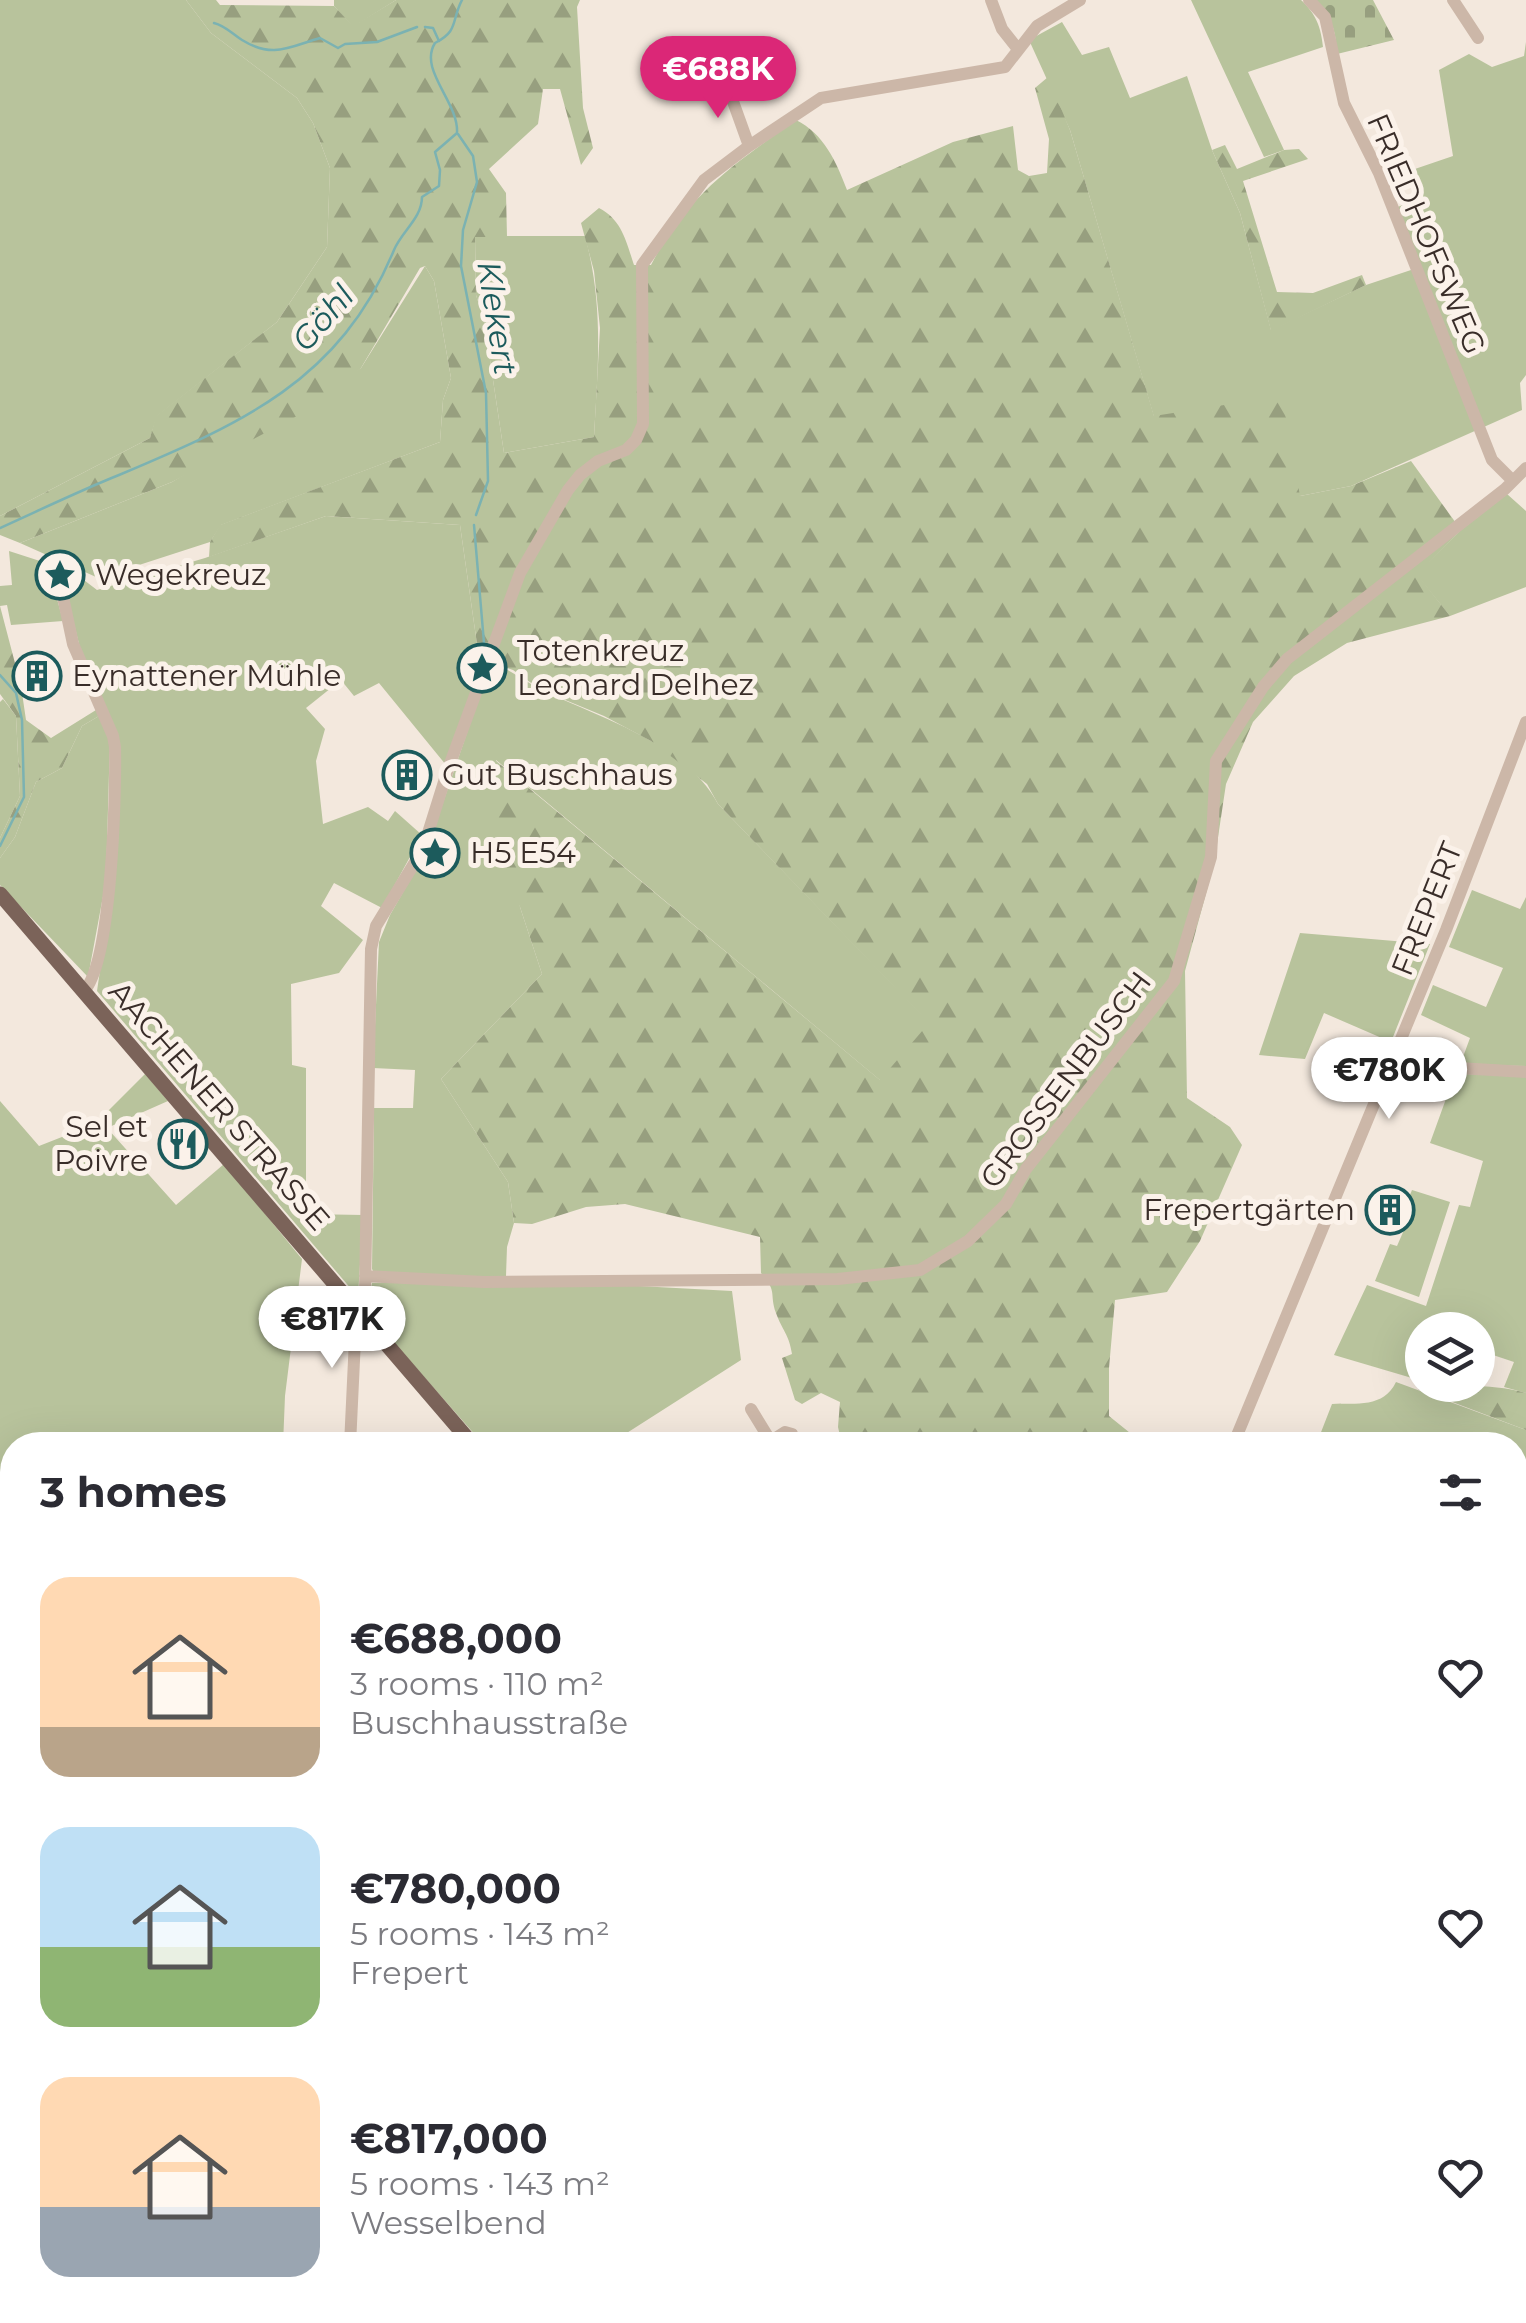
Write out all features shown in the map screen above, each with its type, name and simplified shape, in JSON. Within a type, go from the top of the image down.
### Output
[{"type":"main road","name":"AACHENER STRASSE","points":[[0,894],[462,1432]]},
{"type":"street","points":[[991,0],[1002,29],[1017,48]]},
{"type":"street","points":[[351,1432],[355,1338],[365,1291],[371,949],[376,926],[423,849],[520,573],[580,475],[598,460],[626,450],[636,440],[642,424],[642,265],[695,190],[749,146],[821,98],[1005,66],[1037,26],[1080,0]]},
{"type":"street","name":"FRIEDHOFSWEG","points":[[1309,0],[1325,16],[1344,103],[1379,173],[1492,460],[1514,480]]},
{"type":"street","points":[[1452,0],[1478,38]]},
{"type":"street","points":[[699,72],[720,75],[726,82],[749,146]]},
{"type":"street","name":"GROSSENBUSCH","points":[[364,1276],[484,1282],[838,1279],[920,1270],[968,1240],[1006,1204],[1026,1169],[1174,981],[1211,857],[1216,761],[1263,687],[1287,660],[1526,468]]},
{"type":"street","points":[[56,564],[74,644],[113,736],[114,747],[108,896],[94,977],[84,991]]},
{"type":"street","name":"FREPERT","points":[[1237,1432],[1452,915],[1526,722]]},
{"type":"street","points":[[1390,1064],[1526,1072]]},
{"type":"street","points":[[752,1409],[766,1432]]},
{"type":"green space","points":[[0,0],[186,0],[211,33],[297,98],[313,123],[330,168],[327,247],[277,322],[157,416],[150,438],[0,516]]},
{"type":"green space","points":[[186,0],[216,0],[220,5],[334,6],[353,26],[396,0],[580,0],[577,7],[583,108],[593,148],[581,165],[560,89],[543,89],[538,124],[489,169],[506,193],[507,237],[475,237],[476,295],[484,320],[504,453],[594,437],[600,328],[594,271],[581,223],[599,208],[618,225],[634,265],[651,265],[696,200],[732,167],[796,120],[822,141],[847,190],[953,142],[1013,126],[1018,170],[1029,176],[1047,173],[1049,139],[1035,88],[1048,77],[1070,130],[1154,416],[1282,396],[1300,496],[1351,486],[1411,461],[1461,530],[1417,574],[1450,616],[1347,643],[1294,676],[1253,722],[1226,784],[1214,864],[1185,971],[1187,1098],[1230,1127],[1242,1145],[1200,1241],[1167,1292],[1115,1300],[1109,1416],[1129,1432],[839,1432],[840,1402],[821,1393],[802,1404],[795,1400],[782,1358],[792,1354],[791,1347],[776,1313],[771,1289],[761,1273],[760,1237],[625,1204],[586,1207],[532,1224],[514,1223],[508,1182],[441,1079],[542,974],[520,907],[490,839],[495,760],[880,1080],[929,1023],[718,804],[707,784],[651,741],[541,690],[513,670],[479,658],[460,525],[326,516],[209,557],[210,542],[220,525],[440,442],[443,400],[451,378],[434,281],[425,266],[420,268],[361,368],[320,404],[172,482],[20,543],[0,535],[0,516],[150,438],[156,416],[277,322],[327,247],[330,168],[313,123],[297,98],[211,33]]},
{"type":"green space","points":[[334,0],[396,0],[353,27],[334,6]]},
{"type":"green space","points":[[1191,0],[1301,0],[1314,16],[1323,47],[1248,72],[1284,150],[1264,157]]},
{"type":"green space","points":[[1316,0],[1373,0],[1394,40],[1337,54],[1332,25]]},
{"type":"green space","points":[[1062,22],[1082,55],[1109,47],[1130,98],[1187,76],[1212,150],[1240,213],[1271,330],[1366,285],[1414,269],[1392,209],[1422,198],[1409,171],[1453,156],[1439,70],[1469,54],[1492,67],[1524,56],[1526,42],[1526,375],[1520,383],[1522,410],[1351,486],[1300,496],[1154,417],[1070,130],[1029,40]]},
{"type":"green space","points":[[1225,145],[1237,169],[1284,150],[1299,149],[1308,159],[1243,181],[1277,292],[1313,293],[1362,275],[1366,285],[1271,331],[1240,213],[1212,150]]},
{"type":"green space","points":[[475,236],[585,236],[597,312],[594,437],[504,453],[484,320],[476,295]]},
{"type":"green space","points":[[425,266],[434,281],[451,378],[443,400],[440,442],[221,525],[210,542],[139,565],[105,581],[20,543],[172,482],[361,368]]},
{"type":"green space","points":[[1507,494],[1526,511],[1526,587],[1450,616],[1416,574],[1461,530]]},
{"type":"green space","points":[[326,516],[460,525],[479,658],[485,661],[446,765],[379,683],[354,696],[341,680],[306,708],[325,729],[316,761],[323,824],[368,807],[388,821],[395,811],[422,835],[382,908],[334,883],[321,906],[363,940],[339,973],[291,984],[292,1065],[306,1068],[306,1214],[363,1215],[358,1297],[97,991],[118,847],[119,741],[84,664],[61,572],[80,577],[97,590]]},
{"type":"green space","points":[[9,551],[43,562],[49,569],[63,621],[11,625],[7,605],[0,606],[0,586],[12,585]]},
{"type":"green space","points":[[0,606],[26,720],[51,738],[96,710],[99,716],[82,726],[62,768],[36,782],[15,837],[0,858],[0,838],[20,796],[16,716],[0,694]]},
{"type":"green space","points":[[491,663],[642,736],[686,765],[718,804],[930,1023],[881,1081],[496,760],[520,907],[542,974],[441,1079],[508,1182],[514,1223],[507,1247],[506,1276],[376,1276],[372,1269],[374,1108],[413,1108],[415,1070],[373,1068],[379,942],[426,852]]},
{"type":"green space","points":[[3,699],[16,716],[20,796],[0,838],[0,702]]},
{"type":"green space","points":[[99,716],[110,738],[106,880],[88,977],[0,885],[0,858],[15,837],[36,782],[62,768],[82,726]]},
{"type":"green space","points":[[1472,890],[1520,909],[1526,897],[1526,1066],[1460,1065],[1470,1038],[1421,1015],[1433,985],[1486,1007],[1503,968],[1449,947]]},
{"type":"green space","points":[[1300,933],[1430,944],[1391,1042],[1324,1013],[1305,1059],[1259,1055]]},
{"type":"green space","points":[[145,1074],[168,1101],[107,1128],[176,1205],[224,1164],[302,1259],[284,1432],[0,1432],[0,1101],[39,1146],[95,1124]]},
{"type":"green space","points":[[1455,1074],[1526,1075],[1526,1393],[1504,1387],[1514,1362],[1495,1356],[1495,1312],[1405,1312],[1405,1376],[1334,1355],[1367,1285],[1426,1306],[1459,1205],[1470,1207],[1483,1161],[1430,1143]]},
{"type":"green space","points":[[1412,1190],[1450,1202],[1419,1297],[1375,1281],[1390,1244],[1397,1246],[1404,1230],[1397,1226]]},
{"type":"green space","points":[[506,1279],[732,1291],[741,1360],[628,1432],[473,1432],[367,1312],[372,1283]]},
{"type":"green space","points":[[1396,1382],[1405,1385],[1405,1402],[1450,1402],[1526,1432],[1321,1432],[1332,1404],[1360,1403],[1384,1396]]},
{"type":"green space","points":[[1495,1387],[1526,1393],[1526,1430],[1452,1402],[1495,1402]]},
{"type":"waterway","name":"Göhl","points":[[0,528],[164,456],[246,415],[316,365],[346,333],[372,295],[415,218],[422,197],[439,186],[435,152],[457,133],[431,53],[435,43],[451,30],[462,0]]},
{"type":"waterway","points":[[214,23],[253,46],[272,50],[320,38],[338,48],[377,42],[417,27]]},
{"type":"waterway","points":[[425,27],[433,28],[439,41]]},
{"type":"waterway","name":"Klekert","points":[[458,134],[473,156],[477,182],[463,230],[461,266],[486,393],[488,481],[476,515]]},
{"type":"waterway","name":"Klekert","points":[[474,525],[484,643]]},
{"type":"waterway","name":"Göhl","points":[[0,675],[16,693],[22,720],[24,797],[0,846]]},
{"type":"place","name":"Wegekreuz","points":[[60,575]]},
{"type":"place","name":"Totenkreuz Leonard Delhez","points":[[482,668]]},
{"type":"place","name":"Eynattener Mühle","points":[[37,676]]},
{"type":"place","name":"Gut Buschhaus","points":[[407,775]]},
{"type":"place","name":"H5 E54","points":[[435,853]]},
{"type":"place","name":"Sel et Poivre","points":[[183,1144]]},
{"type":"place","name":"Frepertgärten","points":[[1390,1210]]}]
